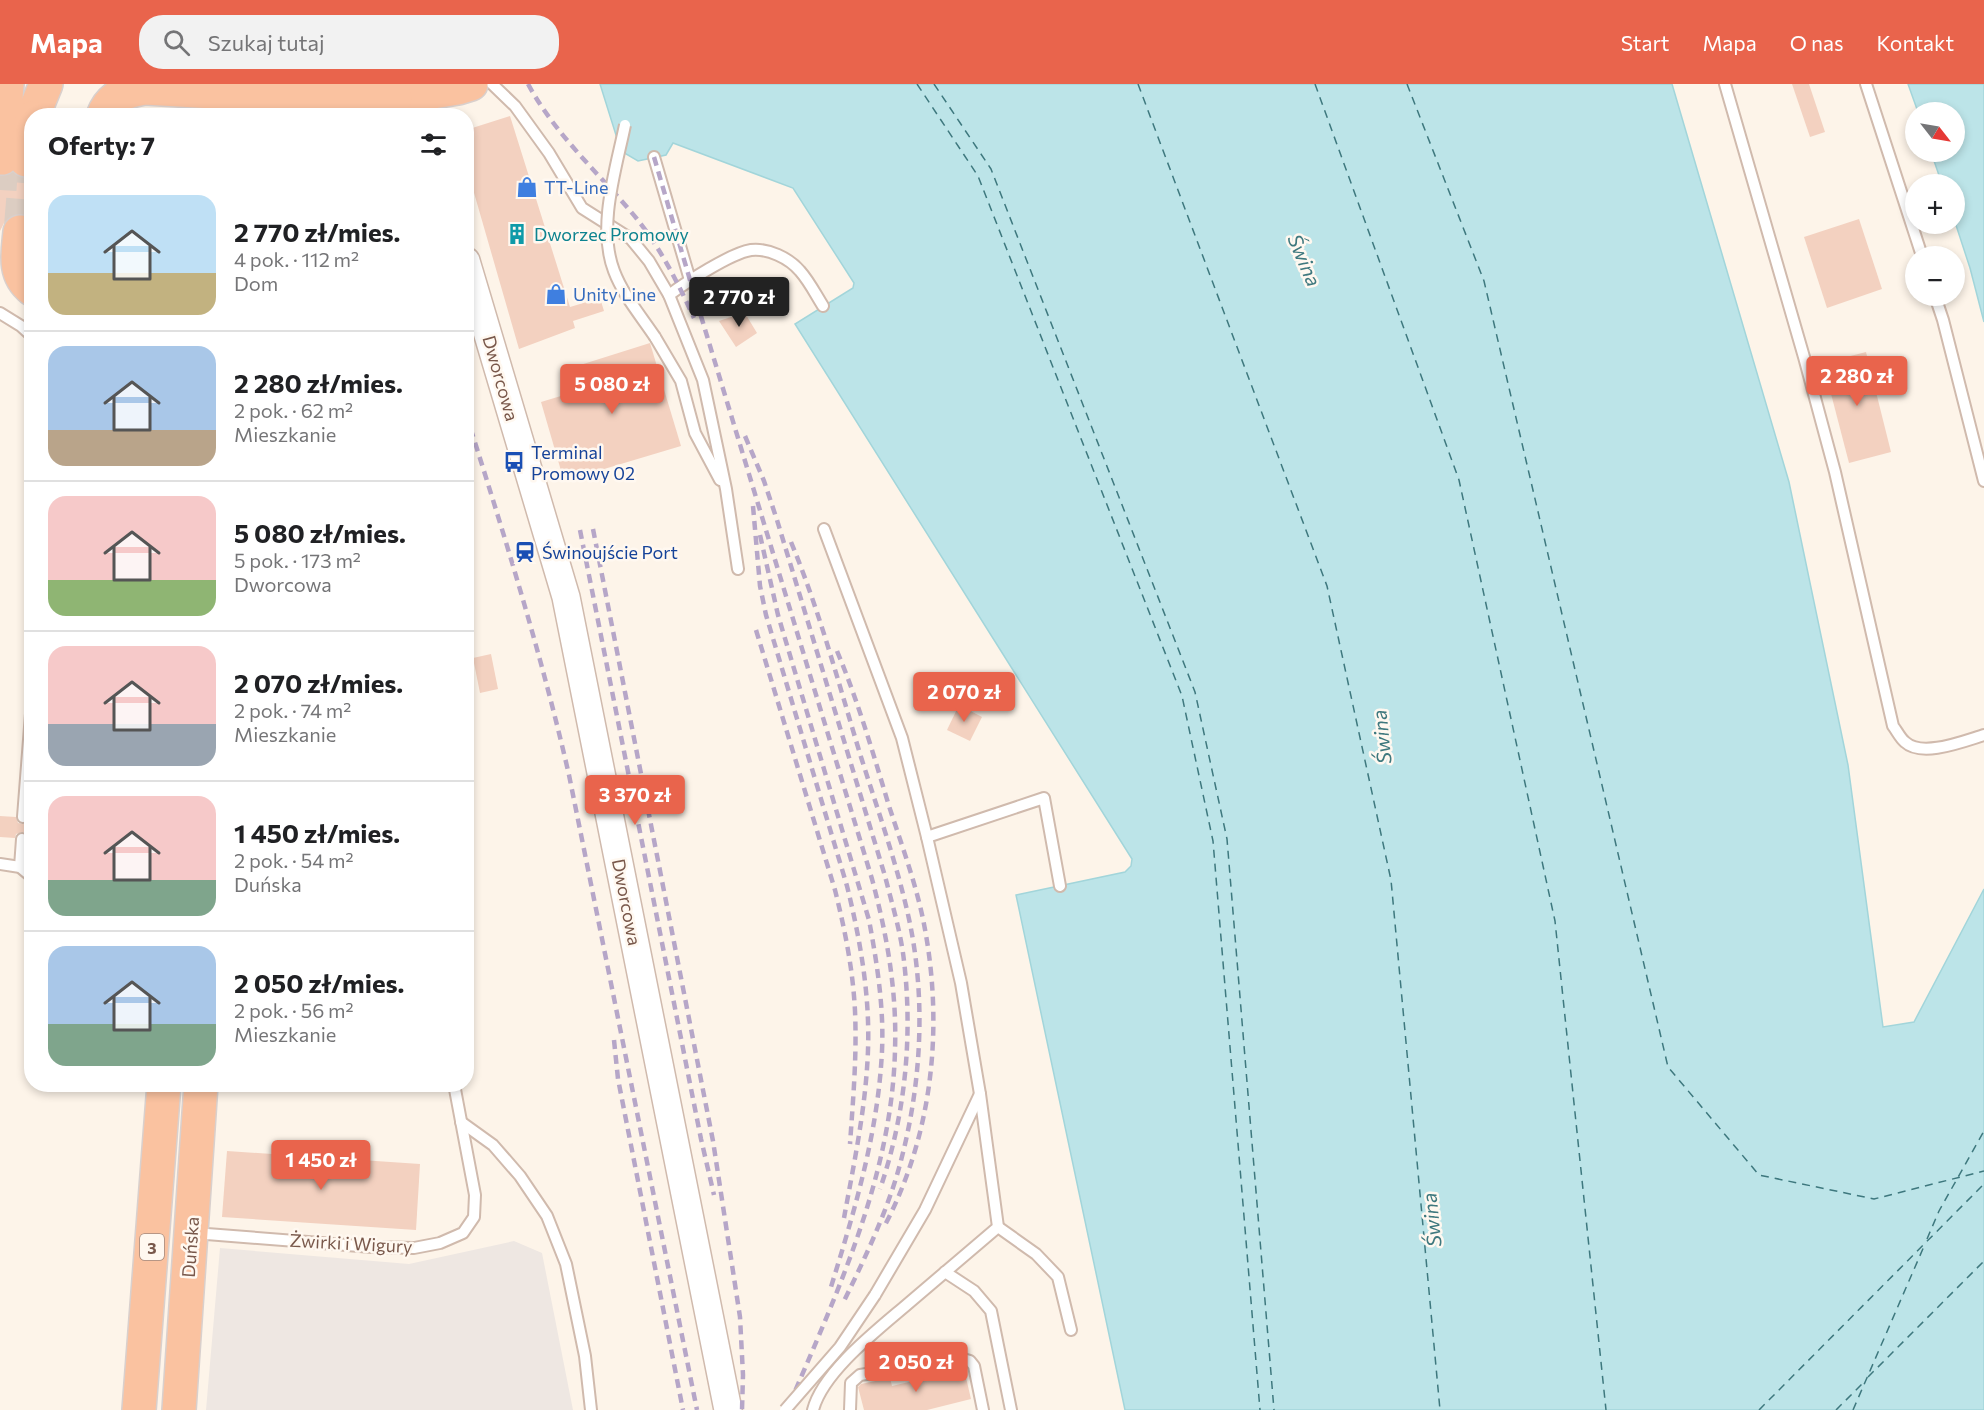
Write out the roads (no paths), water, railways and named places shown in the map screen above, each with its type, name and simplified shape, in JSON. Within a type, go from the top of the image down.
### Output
[{"type":"highway","points":[[14,159],[15,102],[46,84]]},
{"type":"highway","points":[[106,108],[125,92],[145,86],[392,91],[461,86]]},
{"type":"highway","points":[[19,283],[20,232]]},
{"type":"highway","name":"3","points":[[139,1410],[163,1092]]},
{"type":"highway","name":"Duńska","points":[[179,1410],[200,1092]]},
{"type":"street","name":"Dworcowa","points":[[474,288],[566,597],[728,1410]]},
{"type":"lane","points":[[492,84],[515,106],[549,153],[582,208],[631,239],[649,261],[669,295],[703,380],[726,489],[738,568]]},
{"type":"lane","points":[[1725,84],[1829,449],[1893,726],[1905,743],[1922,749],[1941,747],[1984,735]]},
{"type":"lane","points":[[1866,84],[1919,246]]},
{"type":"lane","points":[[625,126],[608,204],[609,244],[613,270],[628,298],[681,381],[701,446],[726,489]]},
{"type":"lane","points":[[654,157],[690,280]]},
{"type":"lane","points":[[669,295],[725,260],[750,250],[775,253],[800,270],[823,306]]},
{"type":"lane","points":[[1938,306],[1984,481]]},
{"type":"lane","points":[[0,313],[24,329]]},
{"type":"lane","points":[[824,529],[902,738],[927,837],[961,983],[980,1094],[998,1227],[1036,1254],[1058,1277],[1071,1330]]},
{"type":"lane","points":[[927,837],[1044,798],[1060,886]]},
{"type":"lane","points":[[23,817],[24,804]]},
{"type":"lane","points":[[20,867],[22,839]]},
{"type":"lane","points":[[0,864],[20,867],[24,870]]},
{"type":"lane","name":"Żwirki i Wigury","points":[[191,1232],[372,1247],[414,1248],[440,1243],[464,1233],[474,1217],[475,1195],[455,1092]]},
{"type":"lane","points":[[784,1410],[840,1347],[875,1295],[925,1210],[980,1094]]},
{"type":"lane","points":[[461,1122],[493,1145],[520,1176],[547,1216],[566,1264],[585,1356],[591,1410]]},
{"type":"lane","points":[[813,1410],[827,1381],[865,1341],[998,1227]]},
{"type":"lane","points":[[945,1272],[974,1291],[991,1311],[1011,1410]]},
{"type":"lane","points":[[850,1410],[851,1383],[860,1375],[963,1359],[970,1361],[974,1366],[983,1410]]},
{"type":"water","name":"Świna","points":[[600,84],[1672,84],[1789,482],[1848,765],[1883,1027],[1914,1022],[1984,889],[1984,1410],[1125,1410],[1016,895],[1125,872],[1131,866],[1132,859],[795,324],[853,288],[854,283],[793,188],[673,143],[666,155],[638,161],[621,151]]},
{"type":"water","points":[[1908,84],[1984,84],[1984,322],[1965,246],[1963,246],[1959,234],[1965,234],[1965,174],[1939,174],[1934,162],[1965,162],[1965,102],[1914,102]]},
{"type":"tunnel","points":[[0,190],[2,158]]},
{"type":"tunnel","points":[[20,232],[24,184]]},
{"type":"railway","points":[[528,84],[565,138],[646,230],[682,292],[694,318]]},
{"type":"railway","points":[[654,157],[872,879],[893,985],[895,1050],[892,1097],[884,1144],[872,1189],[842,1279],[787,1410]]},
{"type":"railway","points":[[745,436],[777,520],[885,876],[901,940],[908,1019],[905,1076],[896,1133],[880,1189]]},
{"type":"railway","points":[[474,440],[534,639],[569,775],[697,1410]]},
{"type":"railway","points":[[753,506],[760,586],[766,615],[847,886],[863,967],[868,1029],[867,1071],[859,1135],[844,1218]]},
{"type":"railway","points":[[593,529],[713,1141],[740,1317],[742,1410]]},
{"type":"railway","points":[[580,530],[714,1195]]},
{"type":"railway","points":[[760,535],[778,615],[869,920],[881,1002],[882,1051],[876,1112],[857,1200],[831,1287]]},
{"type":"railway","points":[[791,542],[820,622],[893,858],[909,919],[918,983],[919,1047],[912,1112],[905,1144],[886,1207],[844,1301]]},
{"type":"railway","points":[[756,630],[835,890],[848,950],[854,996],[855,1028],[850,1144]]},
{"type":"railway","points":[[837,651],[865,727],[916,891],[923,919],[933,997],[933,1036],[924,1114],[915,1152],[902,1189],[885,1225]]},
{"type":"railway","points":[[614,1040],[618,1079],[683,1410]]},
{"type":"place","name":"TT-Line","points":[[527,187]]},
{"type":"place","name":"Dworzec Promowy","points":[[517,234]]},
{"type":"place","name":"Unity Line","points":[[556,294]]},
{"type":"place","name":"Terminal Promowy 02","points":[[514,462]]},
{"type":"place","name":"Świnoujście Port","points":[[525,552]]}]
